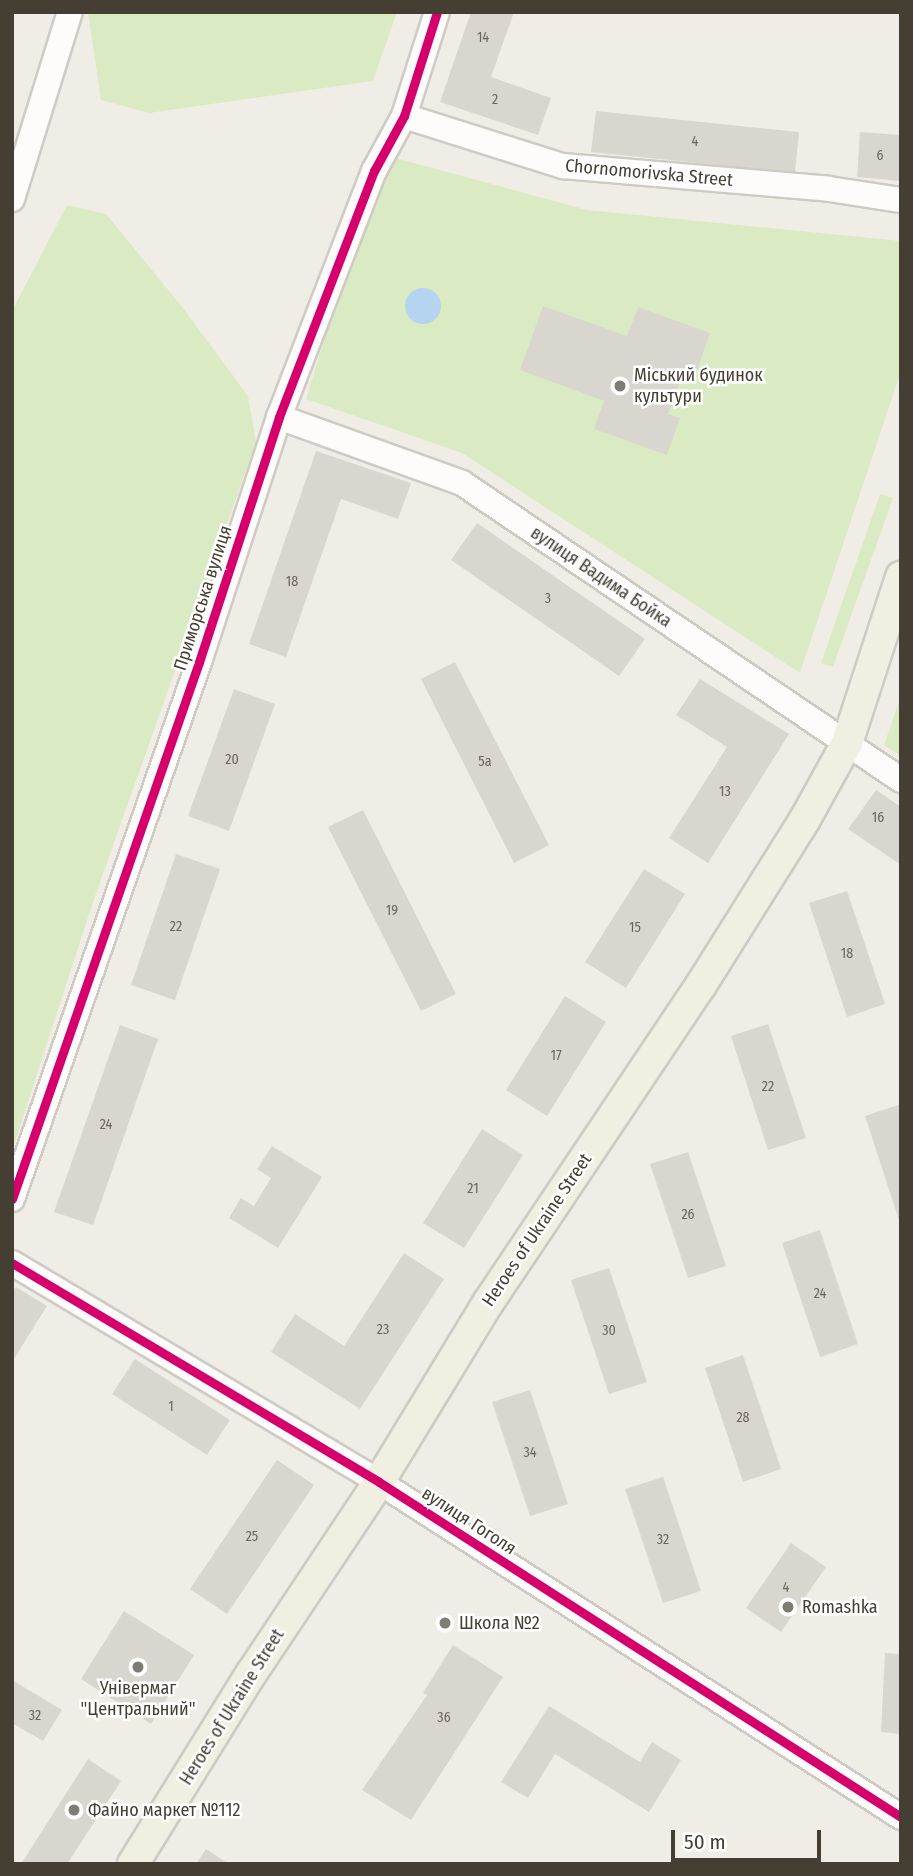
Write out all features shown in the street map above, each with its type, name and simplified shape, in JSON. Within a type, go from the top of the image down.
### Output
[{"type":"main road","name":"Heroes of Ukraine Street","points":[[133,1864],[251,1674],[379,1482],[488,1303],[701,985],[804,821],[847,743],[901,576]]},
{"type":"street","points":[[12,200],[71,12]]},
{"type":"street","name":"Приморська вулиця","points":[[12,1199],[199,662],[279,418],[374,170],[404,116],[437,12]]},
{"type":"street","name":"Chornomorivska Street","points":[[404,116],[563,166],[830,189],[901,200]]},
{"type":"street","name":"вулиця Вадима Бойка","points":[[279,418],[462,483],[901,780]]},
{"type":"street","name":"вулиця Гоголя","points":[[12,1263],[379,1482],[901,1817]]},
{"type":"green space","points":[[88,12],[397,12],[373,81],[149,113],[101,100]]},
{"type":"green space","points":[[381,154],[587,210],[901,241],[901,371],[800,673],[462,453],[306,399]]},
{"type":"green space","points":[[67,205],[106,214],[183,308],[248,396],[256,442],[92,905],[12,1151],[12,311]]},
{"type":"green space","points":[[880,494],[893,498],[833,667],[821,663]]},
{"type":"green space","points":[[901,696],[901,756],[884,745]]},
{"type":"water","points":[[423,288],[436,293],[441,306],[436,319],[423,324],[410,319],[405,306],[410,293]]},
{"type":"building","points":[[471,12],[514,12],[491,77],[551,98],[538,135],[440,102]]},
{"type":"building","points":[[596,111],[799,132],[795,173],[591,152]]},
{"type":"building","points":[[860,132],[901,135],[901,181],[857,177]]},
{"type":"building","name":"Міський будинок культури","points":[[543,306],[627,336],[638,307],[710,333],[697,370],[686,366],[668,414],[680,418],[667,455],[594,429],[604,401],[520,370]]},
{"type":"building","points":[[316,451],[411,483],[398,519],[341,499],[286,657],[249,644]]},
{"type":"building","points":[[477,523],[645,639],[619,676],[451,560]]},
{"type":"building","points":[[455,662],[549,845],[514,863],[421,679]]},
{"type":"building","points":[[700,679],[789,734],[708,863],[669,838],[727,747],[676,715]]},
{"type":"building","points":[[234,689],[275,704],[229,831],[188,816]]},
{"type":"building","points":[[876,790],[901,807],[901,865],[848,829]]},
{"type":"building","points":[[363,810],[456,994],[421,1011],[328,827]]},
{"type":"building","points":[[176,854],[220,869],[175,1000],[131,985]]},
{"type":"building","points":[[644,869],[685,894],[626,988],[585,962]]},
{"type":"building","points":[[847,891],[885,1004],[847,1017],[809,903]]},
{"type":"building","points":[[565,996],[606,1022],[547,1116],[506,1090]]},
{"type":"building","points":[[768,1024],[806,1138],[768,1150],[731,1036]]},
{"type":"building","points":[[120,1025],[158,1039],[93,1225],[54,1212]]},
{"type":"building","points":[[901,1104],[901,1223],[900,1223],[865,1116]]},
{"type":"building","points":[[482,1129],[523,1155],[464,1248],[423,1223]]},
{"type":"building","points":[[272,1146],[322,1177],[278,1248],[229,1218],[241,1198],[254,1206],[271,1178],[257,1169]]},
{"type":"building","points":[[688,1152],[726,1266],[688,1278],[650,1164]]},
{"type":"building","points":[[820,1230],[858,1344],[820,1357],[782,1243]]},
{"type":"building","points":[[404,1253],[444,1279],[360,1409],[271,1352],[295,1314],[344,1346]]},
{"type":"building","points":[[609,1268],[647,1382],[609,1394],[571,1280]]},
{"type":"building","points":[[16,1287],[47,1306],[12,1362],[12,1292]]},
{"type":"building","points":[[743,1355],[781,1469],[743,1482],[705,1368]]},
{"type":"building","points":[[135,1359],[230,1420],[207,1455],[112,1394]]},
{"type":"building","points":[[530,1390],[568,1504],[530,1516],[492,1402]]},
{"type":"building","points":[[277,1460],[314,1485],[227,1614],[190,1589]]},
{"type":"building","points":[[663,1477],[701,1591],[663,1603],[625,1489]]},
{"type":"building","points":[[791,1543],[826,1567],[781,1632],[746,1608]]},
{"type":"building","name":"Універмаг \"Центральний\"","points":[[124,1611],[194,1655],[151,1724],[81,1679]]},
{"type":"building","points":[[453,1645],[503,1677],[411,1820],[362,1790],[427,1695],[423,1693]]},
{"type":"building","points":[[885,1653],[901,1654],[901,1734],[881,1732]]},
{"type":"building","points":[[12,1680],[62,1710],[43,1741],[12,1723]]},
{"type":"building","points":[[549,1706],[640,1762],[652,1742],[681,1760],[649,1812],[555,1754],[528,1798],[501,1782]]},
{"type":"building","points":[[88,1759],[121,1781],[67,1864],[21,1864]]},
{"type":"building","points":[[206,1849],[229,1864],[196,1864]]},
{"type":"cycle path","points":[[12,1199],[199,662],[279,417],[374,171],[404,116],[437,12]]},
{"type":"cycle path","points":[[12,1263],[379,1482],[901,1817]]},
{"type":"place","name":"Міський будинок культури","points":[[620,386]]},
{"type":"place","name":"Romashka","points":[[788,1607]]},
{"type":"place","name":"Школа №2","points":[[445,1623]]},
{"type":"place","name":"Універмаг \"Центральний\"","points":[[138,1667]]},
{"type":"place","name":"Файно маркет №112","points":[[74,1810]]}]
